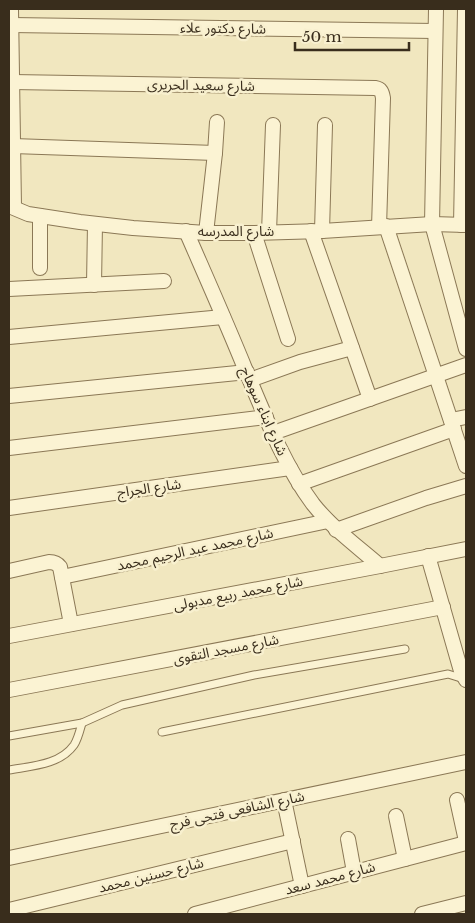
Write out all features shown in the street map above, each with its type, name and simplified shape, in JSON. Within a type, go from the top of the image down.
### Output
[{"type":"street","points":[[11,9],[12,82],[10,98],[13,146],[11,206]]},
{"type":"street","points":[[436,9],[432,224],[466,349]]},
{"type":"street","points":[[463,225],[465,9]]},
{"type":"street","name":"شارع دكتور علاء","points":[[11,25],[435,31]]},
{"type":"street","name":"شارع سعيد الحريرى","points":[[12,82],[379,89],[382,92],[383,226]]},
{"type":"street","points":[[206,232],[217,122]]},
{"type":"street","points":[[325,124],[316,231],[352,348],[370,399]]},
{"type":"street","points":[[270,232],[273,125]]},
{"type":"street","points":[[13,146],[215,153]]},
{"type":"street","name":"شارع المدرسه","points":[[11,206],[28,214],[96,224],[206,232],[254,233],[432,224],[463,225]]},
{"type":"street","points":[[40,216],[40,268]]},
{"type":"street","points":[[94,285],[96,224]]},
{"type":"street","points":[[383,226],[466,466]]},
{"type":"street","name":"شارع ابناء سوهاج","points":[[186,231],[273,433],[299,484],[313,504],[332,525],[380,566]]},
{"type":"street","points":[[254,233],[288,339]]},
{"type":"street","points":[[9,289],[164,281]]},
{"type":"street","points":[[9,337],[223,317]]},
{"type":"street","points":[[9,396],[248,376],[352,348]]},
{"type":"street","points":[[273,433],[466,365]]},
{"type":"street","points":[[9,448],[266,417]]},
{"type":"street","points":[[299,484],[452,425],[466,417]]},
{"type":"street","name":"شارع الجراج","points":[[9,508],[290,468]]},
{"type":"street","name":"شارع محمد عبد الرحيم محمد","points":[[62,578],[332,525],[466,486]]},
{"type":"street","name":"شارع محمد ربيع مدبولى","points":[[9,636],[466,549]]},
{"type":"street","points":[[428,556],[461,671],[466,680]]},
{"type":"street","points":[[9,571],[48,562],[56,563],[60,567],[71,624]]},
{"type":"street","name":"شارع مسجد التقوى","points":[[9,690],[443,607]]},
{"type":"street","name":"شارع الشافعى فتحى فرج","points":[[9,858],[466,762]]},
{"type":"street","points":[[284,800],[302,886]]},
{"type":"street","points":[[457,800],[466,842]]},
{"type":"street","points":[[396,816],[405,859]]},
{"type":"street","points":[[348,839],[354,872]]},
{"type":"street","name":"شارع حسنين محمد","points":[[9,910],[293,841]]},
{"type":"street","name":"شارع محمد سعد","points":[[194,914],[466,842]]},
{"type":"street","points":[[422,914],[466,903]]},
{"type":"lane","points":[[9,736],[82,722],[122,705],[254,674],[405,650]]},
{"type":"lane","points":[[162,732],[448,674],[466,680]]},
{"type":"lane","points":[[9,770],[45,763],[57,759],[68,752],[75,744],[82,722]]}]
